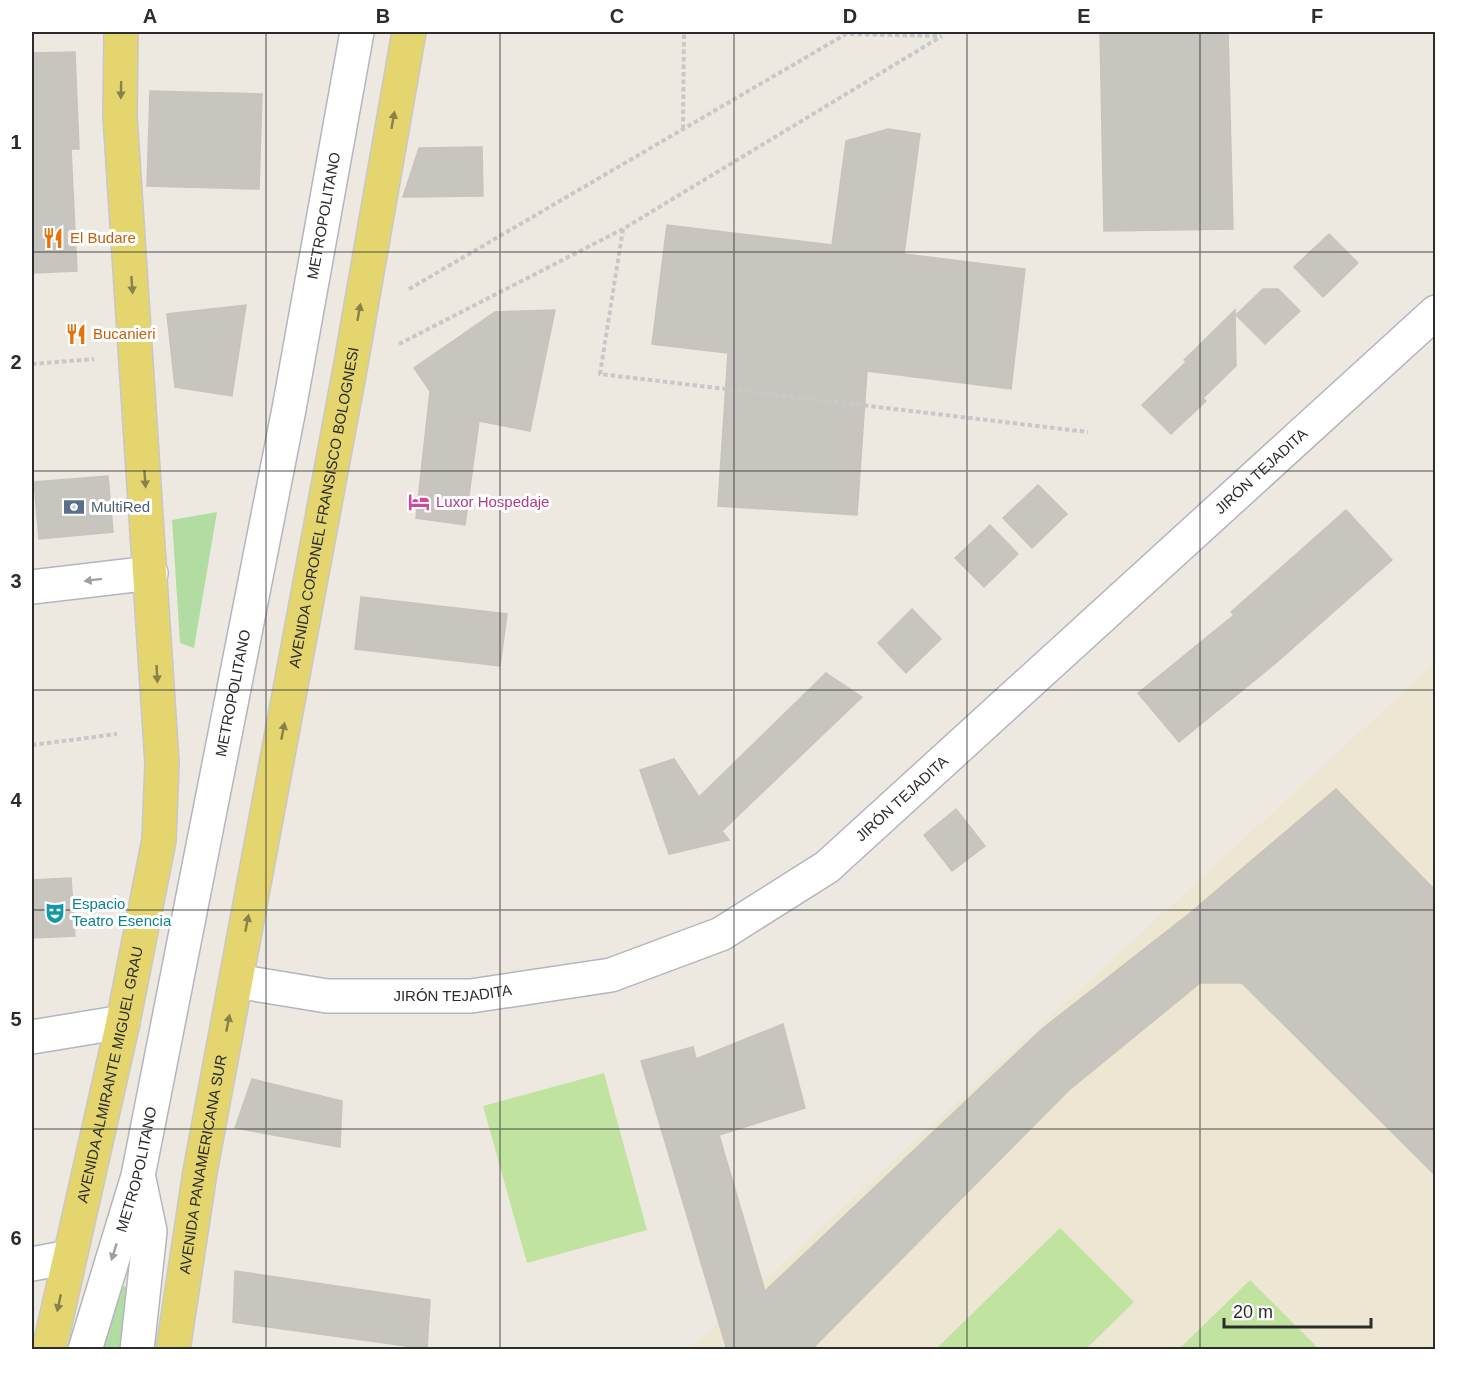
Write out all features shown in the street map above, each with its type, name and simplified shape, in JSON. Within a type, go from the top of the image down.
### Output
[{"type":"main road","name":"AVENIDA ALMIRANTE MIGUEL GRAU","points":[[69,1257],[123,1022],[159,840],[162,763],[120,116],[122,32]]},
{"type":"main road","name":"AVENIDA CORONEL FRANSISCO BOLOGNESI","points":[[236,981],[350,369],[409,32]]},
{"type":"main road","name":"AVENIDA PANAMERICANA SUR","points":[[173,1350],[200,1172],[236,981]]},
{"type":"main road","points":[[49,1350],[69,1257]]},
{"type":"street","name":"METROPOLITANO","points":[[85,1350],[138,1176],[290,410],[357,32]]},
{"type":"street","name":"JIRÓN TEJADITA","points":[[236,981],[327,996],[471,996],[611,975],[721,933],[827,867],[1436,312]]},
{"type":"street","points":[[32,587],[151,573]]},
{"type":"street","points":[[32,1037],[123,1022]]},
{"type":"street","points":[[137,1350],[150,1232],[138,1176]]},
{"type":"street","points":[[32,1264],[69,1257]]},
{"type":"path","points":[[683,129],[684,32]]},
{"type":"path","points":[[350,369],[623,229],[942,36],[846,34],[358,318]]},
{"type":"path","points":[[623,229],[600,374],[1088,432]]},
{"type":"path","points":[[32,364],[136,356]]},
{"type":"path","points":[[32,745],[160,728]]},
{"type":"shaded area","points":[[1435,663],[1435,1349],[689,1349]]},
{"type":"green space","points":[[217,512],[194,648],[180,643],[172,520]]},
{"type":"green space","points":[[604,1073],[647,1230],[527,1263],[483,1106]]},
{"type":"green space","points":[[1060,1228],[1134,1302],[1086,1349],[936,1349]]},
{"type":"green space","points":[[1250,1280],[1319,1349],[1179,1349]]},
{"type":"green space","points":[[111,1285],[132,1287],[124,1349],[103,1350]]},
{"type":"building","points":[[1100,32],[1228,32],[1233,229],[1104,231]]},
{"type":"building","points":[[75,52],[79,149],[71,149],[77,271],[32,273],[32,53]]},
{"type":"building","points":[[150,91],[262,94],[259,189],[147,186]]},
{"type":"building","points":[[888,129],[920,134],[904,254],[1025,269],[1011,389],[867,371],[857,515],[718,506],[728,353],[652,344],[667,225],[832,245],[846,141]]},
{"type":"building","points":[[482,147],[483,196],[403,197],[419,148]]},
{"type":"building","points":[[1329,234],[1358,263],[1323,297],[1294,267]]},
{"type":"building","points":[[1263,289],[1278,289],[1300,311],[1265,344],[1236,315]]},
{"type":"building","points":[[246,305],[232,396],[175,387],[167,314]]},
{"type":"building","points":[[555,310],[530,431],[479,421],[465,525],[416,518],[430,391],[414,368],[495,312]]},
{"type":"building","points":[[1235,310],[1236,366],[1203,398],[1206,401],[1171,434],[1142,405]]},
{"type":"building","name":"MultiRed","points":[[108,476],[113,532],[39,539],[34,482]]},
{"type":"building","points":[[1038,485],[1067,514],[1032,548],[1003,518]]},
{"type":"building","points":[[1346,510],[1392,560],[1277,662],[1179,742],[1138,693],[1234,615],[1231,612]]},
{"type":"building","points":[[990,525],[1018,554],[984,587],[955,558]]},
{"type":"building","points":[[361,597],[507,614],[500,666],[355,649]]},
{"type":"building","points":[[912,609],[941,639],[906,673],[878,643]]},
{"type":"building","points":[[826,673],[862,697],[722,831],[729,840],[669,854],[640,770],[674,759],[699,797]]},
{"type":"building","points":[[1336,789],[1436,891],[1436,1176],[1242,983],[1200,983],[1069,1090],[811,1350],[727,1350],[641,1061],[693,1047],[696,1059],[783,1024],[805,1108],[719,1135],[765,1291],[1042,1029],[1190,913]]},
{"type":"building","points":[[956,809],[985,846],[952,871],[924,835]]},
{"type":"building","points":[[71,878],[75,936],[32,938],[32,880]]},
{"type":"building","points":[[252,1079],[342,1101],[340,1147],[235,1128]]},
{"type":"building","points":[[235,1271],[430,1300],[427,1349],[233,1322]]},
{"type":"place","name":"El Budare","points":[[53,238]]},
{"type":"place","name":"Bucanieri","points":[[76,334]]},
{"type":"place","name":"Luxor Hospedaje","points":[[419,502]]},
{"type":"place","name":"MultiRed","points":[[74,507]]},
{"type":"place","name":"Espacio Teatro Esencia","points":[[55,913]]}]
